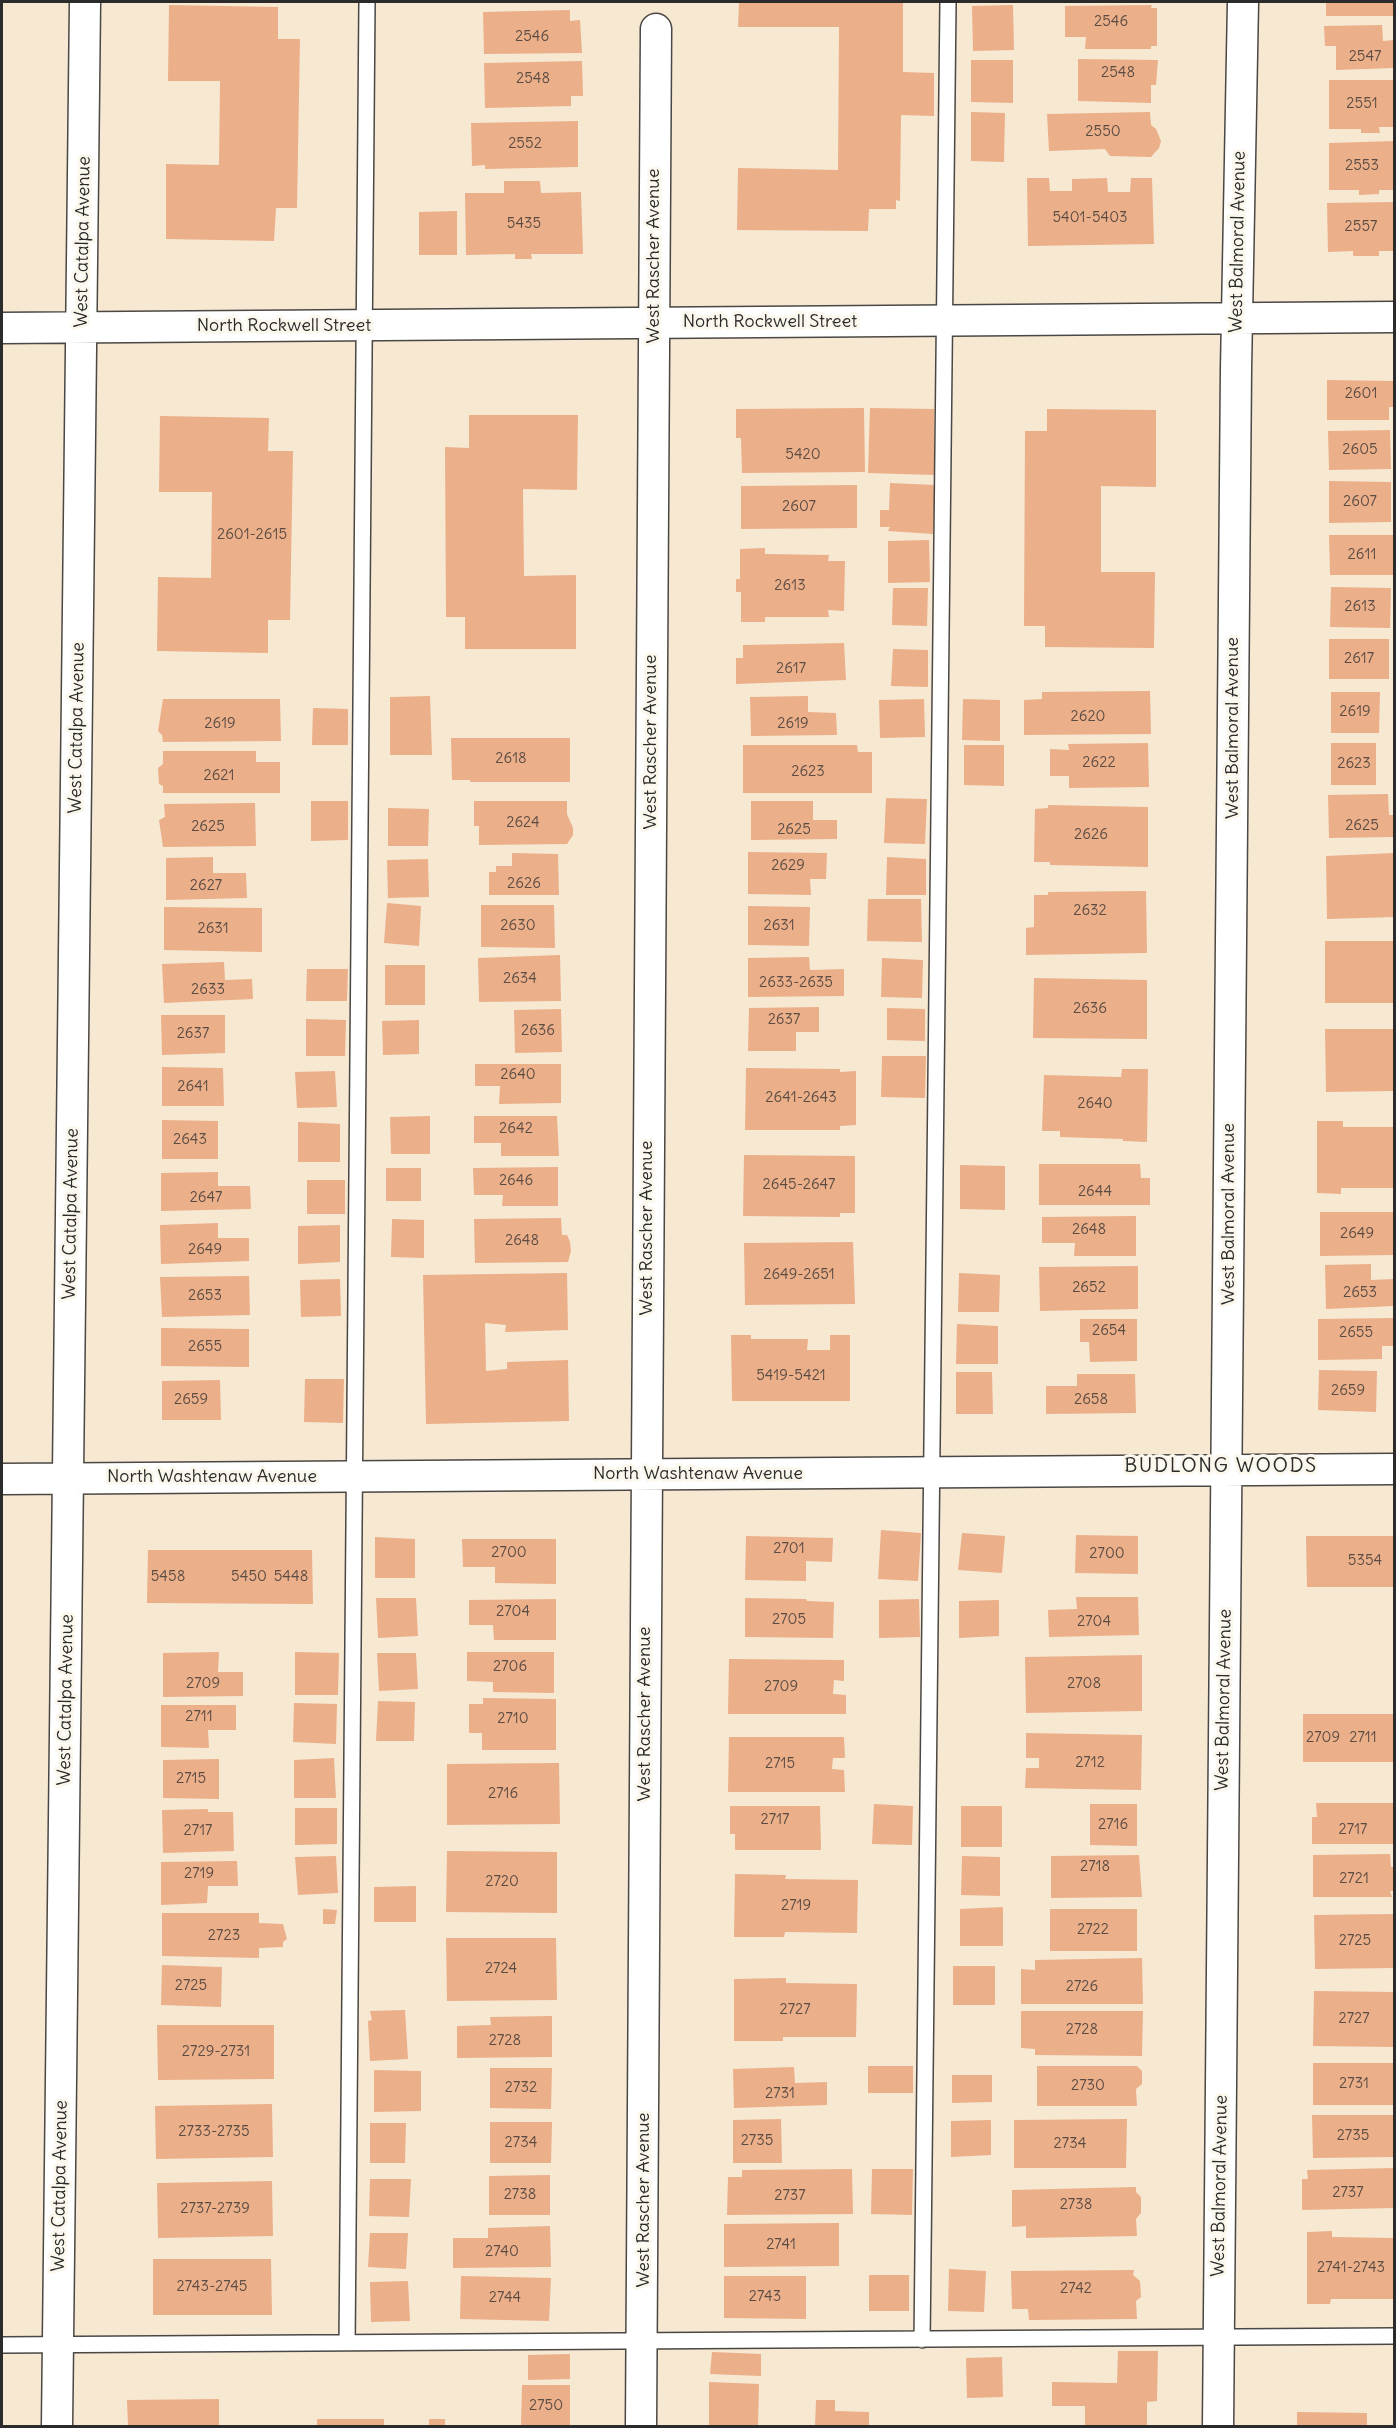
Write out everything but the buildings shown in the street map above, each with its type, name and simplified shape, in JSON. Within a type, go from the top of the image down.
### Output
[{"type":"street","name":"West Catalpa Avenue","points":[[57,2427],[85,2]]},
{"type":"street","name":"West Balmoral Avenue","points":[[1218,2427],[1237,318],[1243,2]]},
{"type":"street","name":"West Rascher Avenue","points":[[641,2427],[656,30]]},
{"type":"street","name":"North Rockwell Street","points":[[2,328],[1395,317]]},
{"type":"street","name":"North Washtenaw Avenue","points":[[2,1479],[1395,1469]]},
{"type":"lane","points":[[347,2343],[367,2]]},
{"type":"lane","points":[[922,2340],[948,2]]},
{"type":"lane","points":[[2,2345],[1395,2336]]},
{"type":"district","name":"BUDLONG WOODS","points":[[1221,1466]]}]
